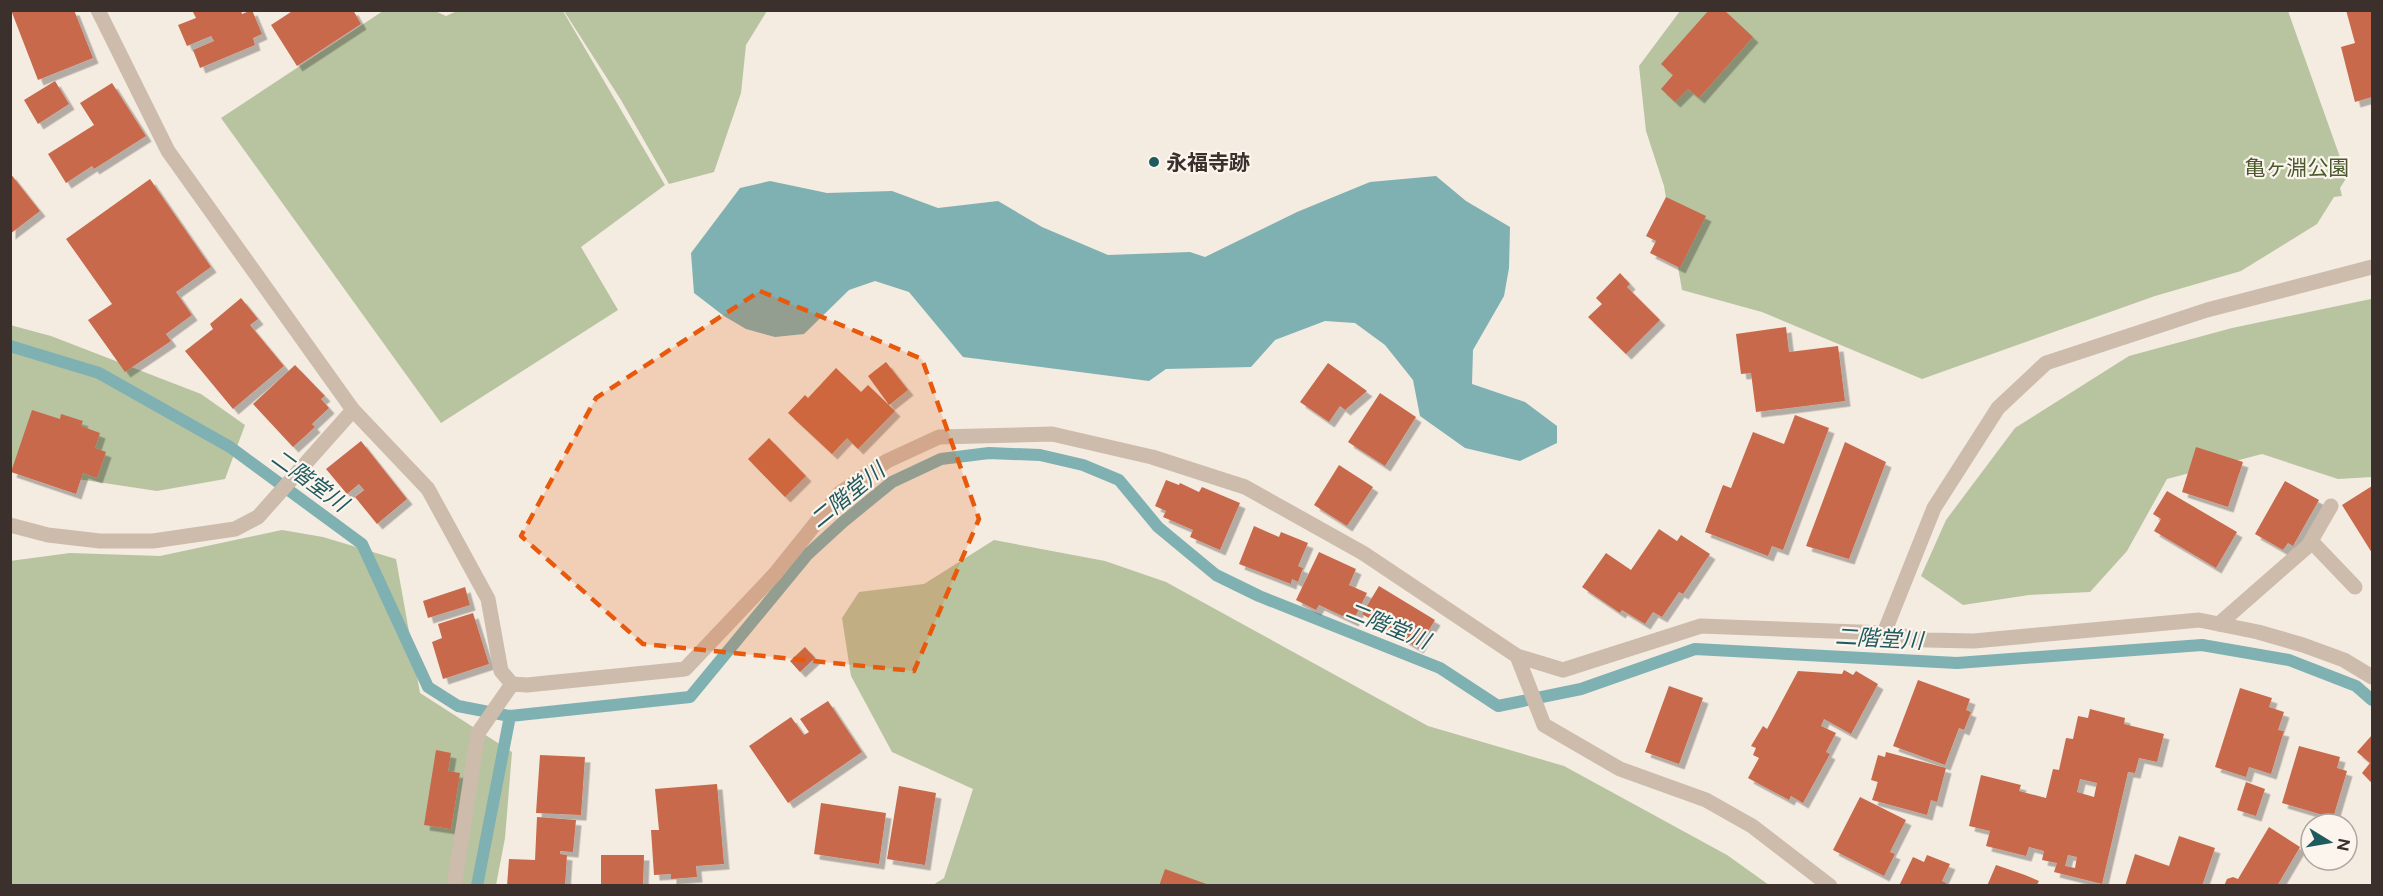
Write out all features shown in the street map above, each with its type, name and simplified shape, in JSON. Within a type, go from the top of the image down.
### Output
[{"type":"street","points":[[98,10],[168,151],[353,410],[428,489],[488,599],[501,671],[512,684],[527,685],[685,669],[776,574],[840,493],[887,461],[939,437],[1052,434],[1152,457],[1245,488],[1363,553],[1516,656],[1563,670],[1701,626],[1884,633],[1927,640],[1974,640],[2199,620],[2258,632],[2303,645],[2344,660],[2373,677]]},
{"type":"street","points":[[1884,633],[1934,508],[1998,408],[2046,363],[2207,310],[2373,267]]},
{"type":"street","points":[[10,525],[48,535],[100,541],[153,541],[235,530],[258,516],[353,410]]},
{"type":"street","points":[[2219,624],[2284,568],[2311,541],[2331,506]]},
{"type":"street","points":[[2311,541],[2355,587]]},
{"type":"street","points":[[1516,656],[1544,725],[1620,769],[1706,800],[1752,826],[1830,885]]},
{"type":"street","points":[[454,885],[478,733],[512,684]]},
{"type":"highlighted area","points":[[760,291],[922,359],[979,519],[914,671],[643,644],[521,536],[596,398]]},
{"type":"green space","points":[[383,11],[435,11],[446,16],[457,11],[563,11],[665,185],[581,247],[618,310],[441,423],[221,118]]},
{"type":"green space","points":[[564,11],[767,11],[746,45],[741,93],[714,172],[669,184],[621,100]]},
{"type":"green space","name":"亀ヶ淵公園","points":[[1680,11],[2288,11],[2347,177],[2340,188],[2342,196],[2334,197],[2317,224],[2241,271],[2155,296],[1922,379],[1762,312],[1682,290],[1664,186],[1646,131],[1639,66]]},
{"type":"green space","points":[[2371,299],[2372,477],[2338,479],[2262,454],[2167,479],[2127,551],[2090,592],[2029,595],[1963,605],[1921,576],[1946,520],[2015,428],[2129,356],[2232,328]]},
{"type":"green space","points":[[10,325],[51,336],[201,394],[245,425],[225,479],[157,491],[11,469]]},
{"type":"green space","points":[[282,530],[323,537],[396,559],[420,693],[512,752],[505,838],[496,885],[11,885],[10,561],[70,553],[160,556]]},
{"type":"green space","points":[[994,540],[1105,561],[1166,582],[1428,726],[1564,766],[1727,855],[1769,885],[933,885],[944,878],[973,789],[892,752],[851,676],[842,618],[859,592],[924,584]]},
{"type":"water","points":[[1436,176],[1466,201],[1510,227],[1509,268],[1504,296],[1473,350],[1472,384],[1525,402],[1557,426],[1557,443],[1520,461],[1465,448],[1420,416],[1413,380],[1385,345],[1355,323],[1325,321],[1275,340],[1251,367],[1166,369],[1149,381],[963,357],[909,292],[875,281],[849,290],[804,334],[775,337],[746,329],[724,316],[694,293],[691,253],[740,188],[770,181],[827,193],[892,191],[938,208],[998,201],[1042,227],[1108,255],[1190,252],[1205,257],[1297,212],[1370,182]]},
{"type":"building","points":[[11,10],[74,10],[93,58],[38,80]]},
{"type":"building","points":[[192,10],[241,10],[242,14],[252,10],[262,34],[253,38],[255,45],[200,68],[193,50],[214,41],[211,36],[187,46],[178,25],[196,18]]},
{"type":"building","points":[[294,10],[353,10],[361,24],[297,66],[271,25]]},
{"type":"building","points":[[1709,10],[1724,10],[1753,37],[1699,98],[1688,89],[1675,102],[1661,89],[1673,75],[1661,64]]},
{"type":"building","points":[[2346,10],[2372,10],[2372,97],[2355,102],[2341,47],[2355,43]]},
{"type":"building","points":[[55,81],[69,104],[38,124],[24,100]]},
{"type":"building","points":[[112,83],[146,136],[94,169],[92,166],[66,183],[48,154],[94,125],[80,103]]},
{"type":"building","points":[[10,173],[40,211],[10,234]]},
{"type":"building","points":[[150,179],[211,267],[176,292],[192,315],[166,334],[171,341],[125,372],[88,320],[112,304],[66,239]]},
{"type":"building","points":[[1666,197],[1706,216],[1680,268],[1650,253],[1656,241],[1646,236]]},
{"type":"building","points":[[1620,273],[1630,284],[1627,287],[1660,320],[1626,354],[1588,317],[1602,304],[1596,298]]},
{"type":"building","points":[[241,298],[258,319],[250,325],[284,366],[233,409],[185,351],[213,329],[210,324]]},
{"type":"building","points":[[1786,327],[1789,352],[1838,346],[1845,401],[1756,412],[1751,373],[1741,374],[1736,334]]},
{"type":"building","points":[[886,362],[908,390],[889,405],[868,376]]},
{"type":"building","points":[[1328,363],[1367,391],[1345,410],[1340,406],[1329,422],[1300,402]]},
{"type":"building","points":[[295,365],[325,396],[321,399],[329,408],[312,424],[315,427],[293,447],[253,404]]},
{"type":"building","points":[[836,368],[861,392],[868,385],[895,411],[858,449],[847,438],[832,454],[788,413],[805,395],[808,398]]},
{"type":"building","points":[[1380,393],[1416,417],[1385,466],[1348,442]]},
{"type":"building","points":[[32,410],[60,419],[61,414],[83,421],[81,426],[100,433],[95,448],[106,452],[97,478],[83,473],[76,494],[11,472]]},
{"type":"building","points":[[1795,415],[1829,428],[1783,550],[1772,546],[1768,556],[1705,532],[1723,485],[1731,488],[1753,432],[1784,444]]},
{"type":"building","points":[[769,438],[806,476],[785,497],[748,459]]},
{"type":"building","points":[[361,441],[407,499],[377,524],[355,497],[364,490],[359,484],[347,494],[326,469]]},
{"type":"building","points":[[1845,442],[1886,462],[1849,559],[1806,546]]},
{"type":"building","points":[[2196,447],[2243,462],[2228,507],[2182,492]]},
{"type":"building","points":[[1339,465],[1373,487],[1347,526],[1314,505]]},
{"type":"building","points":[[1166,480],[1179,485],[1180,483],[1199,492],[1202,487],[1240,503],[1220,550],[1190,537],[1193,530],[1163,517],[1166,511],[1155,506]]},
{"type":"building","points":[[2285,481],[2319,500],[2293,546],[2288,543],[2283,550],[2255,534]]},
{"type":"building","points":[[2372,486],[2372,553],[2342,505]]},
{"type":"building","points":[[2167,491],[2237,532],[2216,568],[2154,531],[2161,519],[2153,514]]},
{"type":"building","points":[[1254,526],[1279,537],[1281,532],[1308,543],[1298,566],[1303,568],[1298,582],[1292,579],[1291,584],[1239,564]]},
{"type":"building","points":[[1659,529],[1677,541],[1681,535],[1710,554],[1683,594],[1679,592],[1662,617],[1653,612],[1645,624],[1622,610],[1620,613],[1582,587],[1606,553],[1631,570]]},
{"type":"building","points":[[1319,552],[1356,569],[1349,585],[1367,593],[1353,621],[1319,605],[1316,610],[1296,600]]},
{"type":"building","points":[[1379,586],[1435,620],[1418,648],[1362,614]]},
{"type":"building","points":[[465,587],[470,605],[428,618],[423,601]]},
{"type":"building","points":[[473,613],[489,664],[443,679],[432,642],[442,638],[438,624]]},
{"type":"building","points":[[805,647],[815,658],[800,672],[790,661]]},
{"type":"building","points":[[1844,670],[1853,675],[1856,671],[1878,684],[1851,734],[1824,719],[1821,726],[1836,733],[1826,752],[1830,754],[1803,803],[1791,796],[1789,800],[1748,778],[1759,758],[1753,755],[1756,748],[1751,746],[1763,726],[1767,729],[1798,671],[1842,674]]},
{"type":"building","points":[[1918,680],[1970,699],[1966,710],[1971,712],[1964,730],[1959,728],[1945,765],[1893,746]]},
{"type":"building","points":[[1669,686],[1703,698],[1679,764],[1645,752]]},
{"type":"building","points":[[2240,688],[2272,698],[2269,707],[2284,712],[2278,730],[2284,731],[2271,774],[2249,767],[2246,777],[2215,767]]},
{"type":"building","points":[[828,701],[862,752],[788,803],[749,746],[791,717],[804,735],[809,732],[800,719]]},
{"type":"building","points":[[2090,709],[2125,718],[2124,724],[2164,734],[2157,762],[2139,758],[2135,773],[2128,772],[2102,884],[2054,872],[2057,863],[2042,860],[2044,851],[2029,847],[2026,856],[1986,846],[1990,831],[1969,826],[1981,775],[2021,785],[2019,791],[2046,798],[2053,769],[2059,770],[2066,738],[2073,739],[2078,716],[2088,718]],"holes":[[[2080,779],[2097,783],[2094,797],[2077,792]],[[2068,855],[2077,857],[2075,868],[2065,866]]]},
{"type":"building","points":[[2372,735],[2372,783],[2362,773],[2370,763],[2357,752]]},
{"type":"building","points":[[2299,746],[2340,757],[2337,768],[2347,771],[2335,812],[2313,812],[2282,803]]},
{"type":"building","points":[[436,750],[451,753],[448,771],[460,773],[451,829],[424,825]]},
{"type":"building","points":[[1886,752],[1946,768],[1937,802],[1931,800],[1927,815],[1872,800],[1878,782],[1871,780],[1878,755],[1885,757]]},
{"type":"building","points":[[540,755],[585,757],[581,815],[536,813]]},
{"type":"building","points":[[2246,782],[2265,789],[2256,816],[2237,810]]},
{"type":"building","points":[[717,784],[724,864],[696,866],[697,877],[671,879],[671,874],[654,875],[651,830],[659,830],[655,789]]},
{"type":"building","points":[[899,786],[936,793],[925,865],[887,859]]},
{"type":"building","points":[[1860,797],[1906,820],[1890,852],[1895,854],[1884,876],[1833,850]]},
{"type":"building","points":[[821,803],[886,813],[879,864],[814,854]]},
{"type":"building","points":[[537,817],[576,820],[573,852],[560,851],[560,854],[567,855],[565,886],[507,886],[509,859],[535,860]]},
{"type":"building","points":[[2269,827],[2299,846],[2277,886],[2224,886],[2227,879],[2233,877],[2238,879]]},
{"type":"building","points":[[2179,836],[2215,848],[2202,886],[2125,886],[2135,854],[2169,866]]},
{"type":"building","points":[[601,855],[644,855],[643,885],[601,885]]},
{"type":"building","points":[[1927,855],[1950,864],[1942,881],[1946,883],[1946,886],[1899,886],[1913,857],[1924,862]]},
{"type":"building","points":[[1996,865],[2039,881],[2036,886],[1987,886]]},
{"type":"building","points":[[1165,869],[1209,885],[1209,886],[1159,886]]},
{"type":"waterway","name":"二階堂川","points":[[10,346],[99,373],[230,447],[362,544],[428,687],[458,706],[510,716],[690,697],[808,554],[892,482],[941,459],[989,453],[1040,455],[1083,465],[1119,480],[1158,527],[1216,575],[1259,596],[1440,668],[1498,706],[1581,689],[1695,649],[1957,663],[2202,645],[2289,660],[2356,686],[2372,700]]},
{"type":"waterway","name":"二階堂川","points":[[477,886],[510,716]]},
{"type":"place","name":"永福寺跡","points":[[1154,162]]}]
